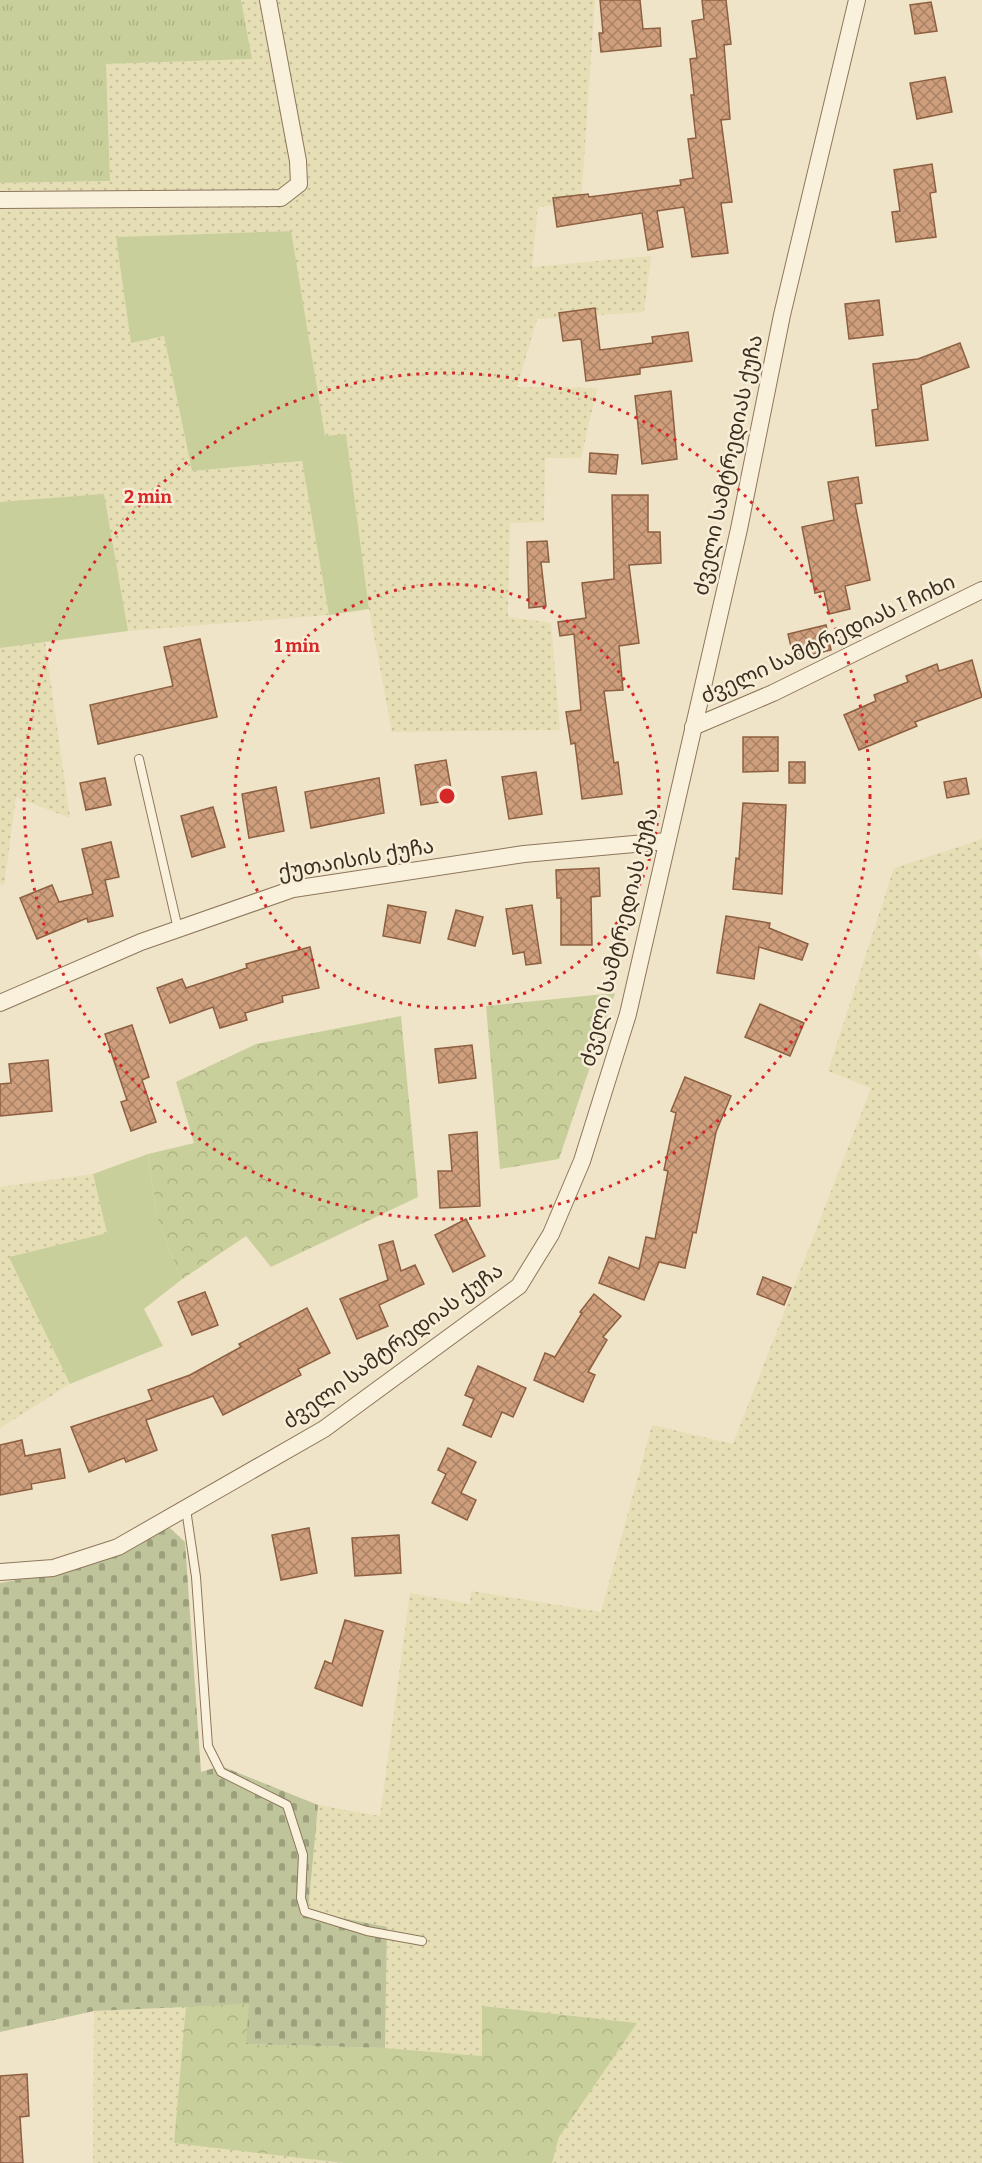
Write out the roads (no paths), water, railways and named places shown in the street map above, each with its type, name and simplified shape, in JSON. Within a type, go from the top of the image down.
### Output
[{"type":"street","points":[[0,200],[281,198],[299,184],[298,161],[268,0]]},
{"type":"street","name":"ძველი სამტრედიას ქუჩა","points":[[0,1572],[53,1568],[118,1547],[324,1429],[519,1286],[551,1234],[582,1161],[628,1014],[739,529],[782,315],[857,0]]},
{"type":"street","name":"ძველი სამტრედიას I ჩიხი","points":[[693,727],[773,693],[982,590]]},
{"type":"street","name":"ქუთაისის ქუჩა","points":[[0,1004],[178,928],[293,889],[524,854],[667,841]]},
{"type":"lane","points":[[139,759],[178,928]]},
{"type":"lane","points":[[186,1509],[196,1577],[208,1746],[221,1772],[287,1805],[303,1855],[301,1899],[305,1912],[367,1931],[422,1941]]}]
